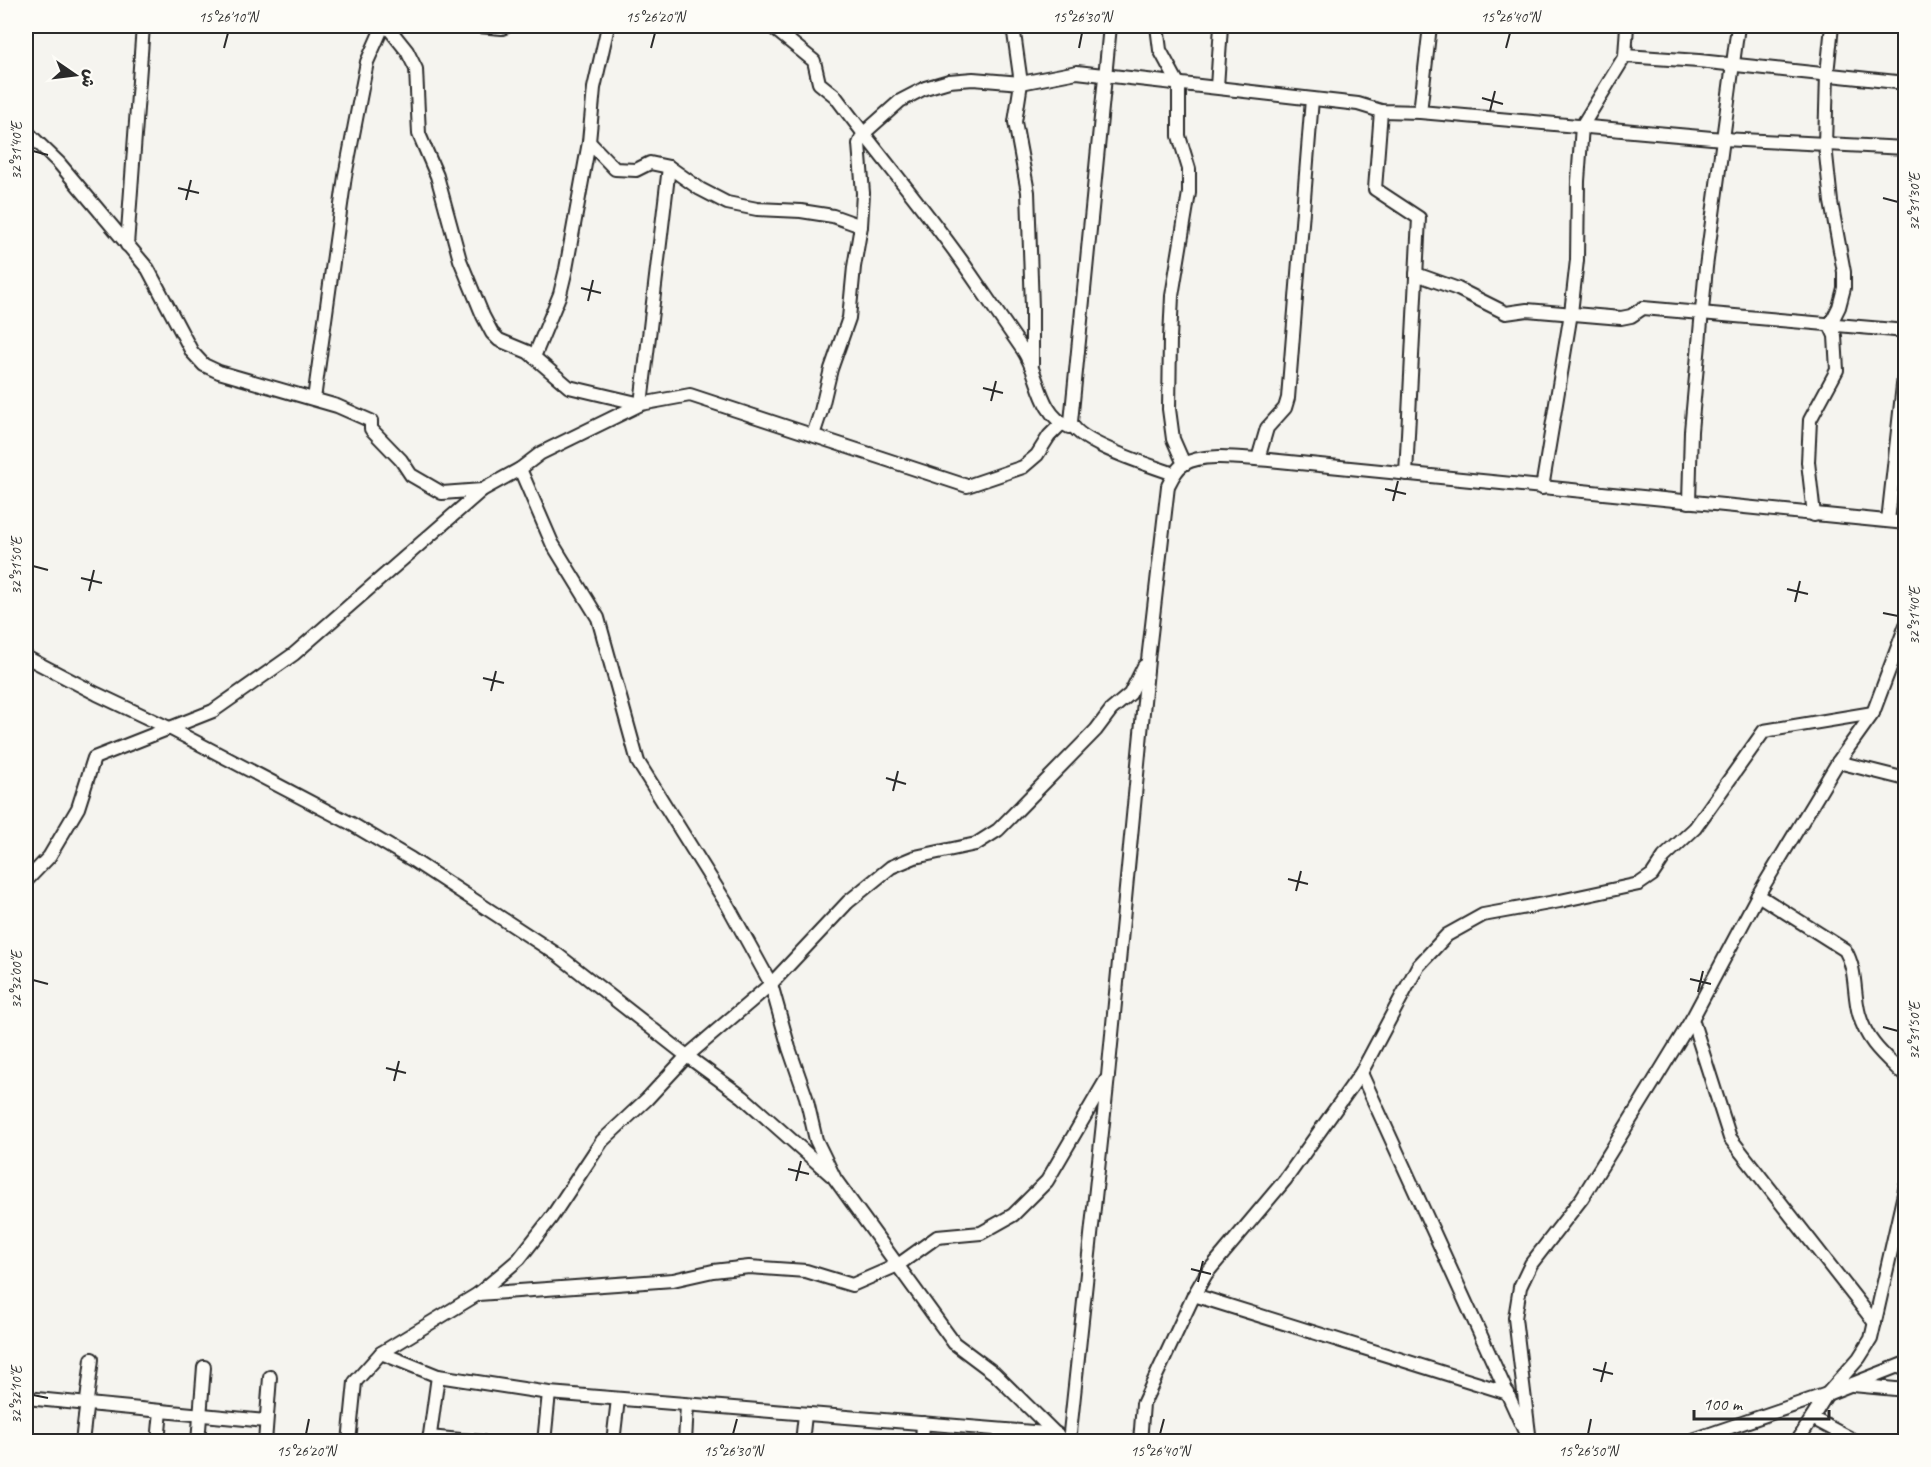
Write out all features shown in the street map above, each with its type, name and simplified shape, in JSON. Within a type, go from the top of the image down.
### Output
[{"type":"street","points":[[127,245],[142,26]]},
{"type":"street","points":[[314,399],[345,176],[367,62],[385,26],[407,51],[416,69],[419,134],[437,176],[460,260],[492,333],[499,340],[534,357],[569,387],[640,404]]},
{"type":"street","points":[[478,26],[502,28],[507,26]]},
{"type":"street","points":[[534,357],[560,294],[566,269],[589,142],[594,88],[608,26]]},
{"type":"street","points":[[771,26],[814,61],[819,83],[835,96],[960,258],[1026,354],[1041,396],[1053,416],[1098,445],[1174,474]]},
{"type":"street","points":[[1013,26],[1021,82],[1015,122],[1028,192],[1032,370]]},
{"type":"street","points":[[26,881],[49,857],[78,808],[94,758],[213,711],[294,654],[482,490],[520,469],[541,453],[640,404],[690,395],[967,486],[1023,468],[1037,455],[1049,436],[1071,422],[1110,26]]},
{"type":"street","points":[[1158,26],[1160,50],[1179,85],[1179,136],[1189,169],[1190,181],[1172,296],[1169,409],[1173,439],[1184,464]]},
{"type":"street","points":[[1216,87],[1221,26]]},
{"type":"street","points":[[1420,112],[1430,26]]},
{"type":"street","points":[[1542,488],[1571,313],[1577,260],[1578,181],[1582,126],[1625,56],[1627,26]]},
{"type":"street","points":[[1689,502],[1691,431],[1701,314],[1738,26]]},
{"type":"street","points":[[1830,325],[1839,308],[1844,288],[1844,272],[1831,202],[1825,145],[1827,74],[1832,26]]},
{"type":"street","points":[[1625,56],[1733,64],[1905,83]]},
{"type":"street","points":[[813,435],[831,369],[849,318],[863,193],[859,144],[863,134],[900,101],[925,88],[949,81],[974,79],[1021,82],[1077,72],[1358,104],[1381,111],[1420,112],[1723,139],[1905,148]]},
{"type":"street","points":[[1258,459],[1267,428],[1285,408],[1288,398],[1312,99]]},
{"type":"street","points":[[1381,111],[1375,189],[1419,218],[1406,474]]},
{"type":"street","points":[[26,131],[58,163],[151,273],[192,352],[204,365],[219,372],[353,411],[371,421],[371,429],[401,460],[411,475],[442,493],[482,490]]},
{"type":"street","points":[[589,142],[615,169],[636,170],[650,163],[669,167],[700,189],[727,203],[757,209],[824,214],[861,226]]},
{"type":"street","points":[[640,404],[669,167]]},
{"type":"street","points":[[1416,274],[1458,289],[1506,313],[1527,310],[1621,318],[1631,316],[1643,308],[1905,331]]},
{"type":"street","points":[[1814,515],[1808,462],[1810,420],[1837,370],[1835,336],[1830,325]]},
{"type":"street","points":[[1888,521],[1905,358]]},
{"type":"street","points":[[1069,1442],[1108,1076],[1148,660],[1168,486],[1174,474],[1184,464],[1201,458],[1258,459],[1905,523]]},
{"type":"street","points":[[520,469],[552,543],[598,618],[638,762],[728,906],[771,984],[806,1097],[816,1140],[835,1179],[954,1343],[994,1373],[1061,1438]]},
{"type":"street","points":[[1530,1442],[1515,1318],[1520,1287],[1531,1264],[1582,1198],[1692,1018],[1758,895],[1838,762],[1873,713],[1905,625]]},
{"type":"street","points":[[26,657],[171,729],[350,823],[411,860],[558,955],[743,1097],[835,1179]]},
{"type":"street","points":[[349,1442],[355,1382],[381,1353],[478,1294],[519,1259],[551,1218],[602,1141],[647,1099],[687,1056],[771,984],[849,902],[891,867],[915,857],[976,844],[998,830],[1082,746],[1111,710],[1130,694],[1148,660]]},
{"type":"street","points":[[1140,1442],[1143,1404],[1206,1274],[1285,1180],[1361,1073],[1418,966],[1447,935],[1483,915],[1639,884],[1652,876],[1664,857],[1695,828],[1764,731],[1873,713]]},
{"type":"street","points":[[1838,762],[1905,779]]},
{"type":"street","points":[[1758,895],[1845,950],[1852,961],[1859,1013],[1869,1040],[1905,1077]]},
{"type":"street","points":[[1692,1018],[1730,1138],[1875,1323]]},
{"type":"street","points":[[1361,1073],[1530,1442]]},
{"type":"street","points":[[478,1294],[673,1280],[713,1271],[750,1267],[806,1271],[852,1285],[898,1265],[937,1238],[981,1233],[1013,1215],[1047,1181],[1108,1076]]},
{"type":"street","points":[[1797,1442],[1827,1394],[1859,1358],[1871,1339],[1905,1185]]},
{"type":"street","points":[[1194,1295],[1508,1394]]},
{"type":"street","points":[[381,1353],[438,1376],[549,1393],[992,1428],[1061,1438]]},
{"type":"street","points":[[82,1442],[92,1359]]},
{"type":"street","points":[[1687,1442],[1827,1394],[1905,1363]]},
{"type":"street","points":[[198,1442],[204,1367]]},
{"type":"street","points":[[438,1376],[429,1439],[482,1442]]},
{"type":"street","points":[[265,1442],[270,1377]]},
{"type":"street","points":[[1849,1385],[1905,1390]]},
{"type":"street","points":[[544,1442],[549,1393]]},
{"type":"street","points":[[26,1398],[266,1421]]},
{"type":"street","points":[[613,1442],[618,1399]]},
{"type":"street","points":[[685,1442],[687,1405]]},
{"type":"street","points":[[158,1442],[161,1411]]},
{"type":"street","points":[[802,1442],[805,1415]]},
{"type":"street","points":[[1812,1418],[1857,1442]]},
{"type":"street","points":[[922,1442],[923,1423]]},
{"type":"street","points":[[992,1428],[992,1442]]}]
